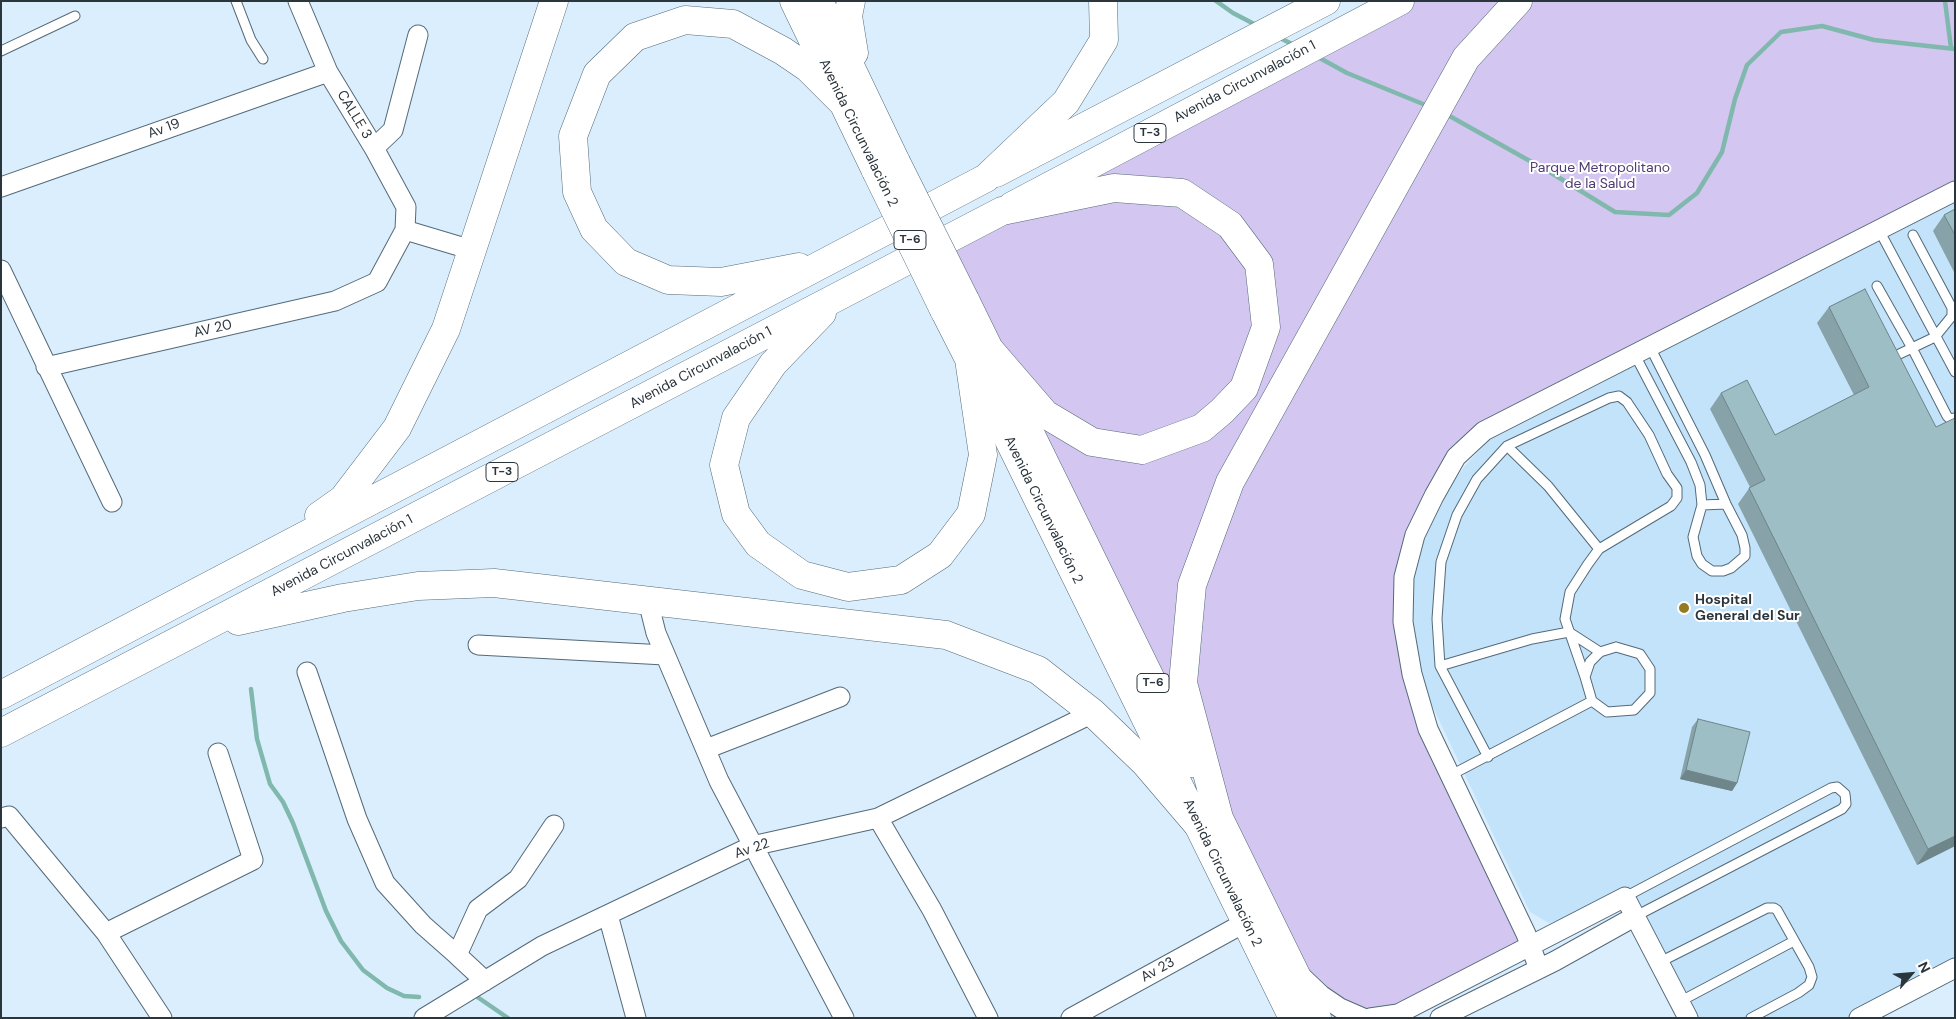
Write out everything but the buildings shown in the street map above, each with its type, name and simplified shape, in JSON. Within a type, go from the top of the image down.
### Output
[{"type":"main road","points":[[247,567],[343,499],[397,428],[446,329],[554,1]]},
{"type":"main road","name":"Avenida Circunvalación 2","points":[[794,1],[851,95],[1208,821],[1294,970],[1317,1018]]},
{"type":"main road","name":"Avenida Circunvalación 2","points":[[819,1],[851,95]]},
{"type":"main road","points":[[851,1],[848,16],[851,95]]},
{"type":"main road","points":[[986,178],[1066,102],[1104,40],[1103,1]]},
{"type":"main road","name":"T-3","points":[[1,695],[1326,1]]},
{"type":"main road","name":"Avenida Circunvalación 1","points":[[1,733],[1002,211],[1400,1]]},
{"type":"main road","points":[[1208,821],[1183,683],[1192,585],[1230,482],[1466,58],[1518,1]]},
{"type":"main road","points":[[827,261],[721,282],[668,280],[626,262],[594,229],[577,192],[573,136],[597,74],[635,37],[685,20],[733,24],[783,51],[851,95]]},
{"type":"main road","points":[[979,354],[1045,414],[1092,442],[1142,450],[1202,428],[1222,411],[1244,388],[1266,327],[1259,264],[1230,225],[1182,194],[1114,188],[1002,211]]},
{"type":"main road","points":[[841,294],[773,364],[736,418],[724,465],[736,514],[758,544],[802,575],[848,587],[900,580],[940,555],[971,514],[983,455],[979,354]]},
{"type":"main road","points":[[202,629],[343,598],[418,586],[494,583],[946,635],[1038,670],[1093,713],[1208,821]]},
{"type":"main road","name":"Avenida Circunvalación 2","points":[[1208,821],[1246,922],[1294,1018]]},
{"type":"street","name":"CALLE 3","points":[[298,1],[328,72],[374,148],[406,207],[405,230]]},
{"type":"street","points":[[374,148],[393,130],[418,35]]},
{"type":"street","name":"Av 19","points":[[1,186],[328,72]]},
{"type":"street","points":[[1539,969],[1526,934],[1428,729],[1412,674],[1403,622],[1404,577],[1415,535],[1434,496],[1456,457],[1484,431],[1955,191]]},
{"type":"street","points":[[405,230],[472,250]]},
{"type":"street","name":"AV 20","points":[[46,368],[335,301],[377,282],[405,230]]},
{"type":"street","points":[[1,270],[46,368],[112,502]]},
{"type":"street","points":[[648,601],[665,655],[719,781],[844,1018]]},
{"type":"street","points":[[478,645],[665,655]]},
{"type":"street","points":[[307,672],[357,819],[385,883],[423,925],[485,981]]},
{"type":"street","points":[[706,749],[840,697]]},
{"type":"street","name":"Av 22","points":[[424,1018],[542,946],[752,846],[878,818],[1093,713]]},
{"type":"street","points":[[106,933],[253,860],[218,754]]},
{"type":"street","points":[[1,818],[9,816],[106,933],[162,1018]]},
{"type":"street","points":[[878,818],[932,910],[988,1018]]},
{"type":"street","points":[[457,955],[478,909],[518,879],[554,826]]},
{"type":"street","points":[[1370,1018],[1398,1014],[1625,898],[1684,1010]]},
{"type":"street","points":[[608,914],[636,1018]]},
{"type":"street","points":[[1440,1018],[1539,969],[1634,917]]},
{"type":"street","name":"Av 23","points":[[1082,1015],[1246,922]]},
{"type":"street","points":[[1859,1018],[1955,968]]},
{"type":"street","points":[[1294,970],[1321,996],[1340,1008],[1363,1018]]},
{"type":"lane","points":[[236,1],[251,40],[263,59]]},
{"type":"lane","points":[[1,51],[75,16]]},
{"type":"lane","points":[[1879,230],[1955,372]]},
{"type":"lane","points":[[1891,358],[1936,337],[1952,316],[1952,308],[1913,235]]},
{"type":"lane","points":[[1877,286],[1947,416],[1950,419],[1955,418]]},
{"type":"lane","points":[[1642,351],[1705,454],[1726,504],[1742,534],[1745,556],[1732,568],[1723,571],[1712,571],[1702,564],[1694,548],[1693,537],[1702,505],[1700,484],[1642,351]]},
{"type":"lane","points":[[1488,756],[1440,666],[1438,619],[1441,562],[1457,515],[1477,479],[1507,446],[1609,398],[1619,396],[1627,402],[1649,436],[1667,474],[1677,488],[1677,498],[1672,506],[1599,550],[1570,592],[1565,619],[1592,701],[1608,712],[1634,710],[1650,693],[1650,669],[1640,654],[1616,647],[1600,652],[1590,662],[1585,677]]},
{"type":"lane","points":[[1507,446],[1548,486],[1599,550]]},
{"type":"lane","points":[[1702,505],[1726,504]]},
{"type":"lane","points":[[1440,666],[1532,639],[1569,632],[1600,652]]},
{"type":"lane","points":[[1451,775],[1592,701]]},
{"type":"lane","points":[[1625,898],[1831,788],[1838,787],[1845,794],[1846,804],[1842,809],[1634,917]]},
{"type":"lane","points":[[1658,963],[1767,908],[1774,908],[1777,910],[1812,977],[1810,985],[1751,1018]]},
{"type":"lane","points":[[1684,1010],[1794,941]]},
{"type":"shaded area","name":"Hospital General del Sur","points":[[1955,191],[1955,960],[1845,1018],[1697,1018],[1630,889],[1576,915],[1549,923],[1530,912],[1430,701],[1423,680],[1413,621],[1413,595],[1414,572],[1426,530],[1446,492],[1465,466],[1488,441],[1509,425]]},
{"type":"green space","name":"Parque Metropolitano de la Salud","points":[[1400,1],[1955,1],[1955,191],[1484,431],[1456,457],[1404,577],[1412,674],[1530,947],[1370,1018],[1321,995],[937,244]]},
{"type":"waterway","points":[[1216,1],[1233,13],[1258,26]]},
{"type":"waterway","points":[[1945,1],[1951,48]]},
{"type":"waterway","points":[[1446,114],[1553,174],[1615,212],[1669,215],[1697,193],[1722,152],[1735,99],[1747,65],[1781,32],[1822,26],[1874,40],[1955,49]]},
{"type":"waterway","points":[[1278,37],[1296,46]]},
{"type":"waterway","points":[[1316,56],[1347,73],[1423,104]]},
{"type":"waterway","points":[[251,689],[257,739],[270,784],[283,802],[293,823],[326,911],[341,941],[363,970],[387,988],[404,996],[419,997]]},
{"type":"waterway","points":[[473,994],[508,1018]]},
{"type":"place","name":"Hospital General del Sur","points":[[1684,608]]}]
